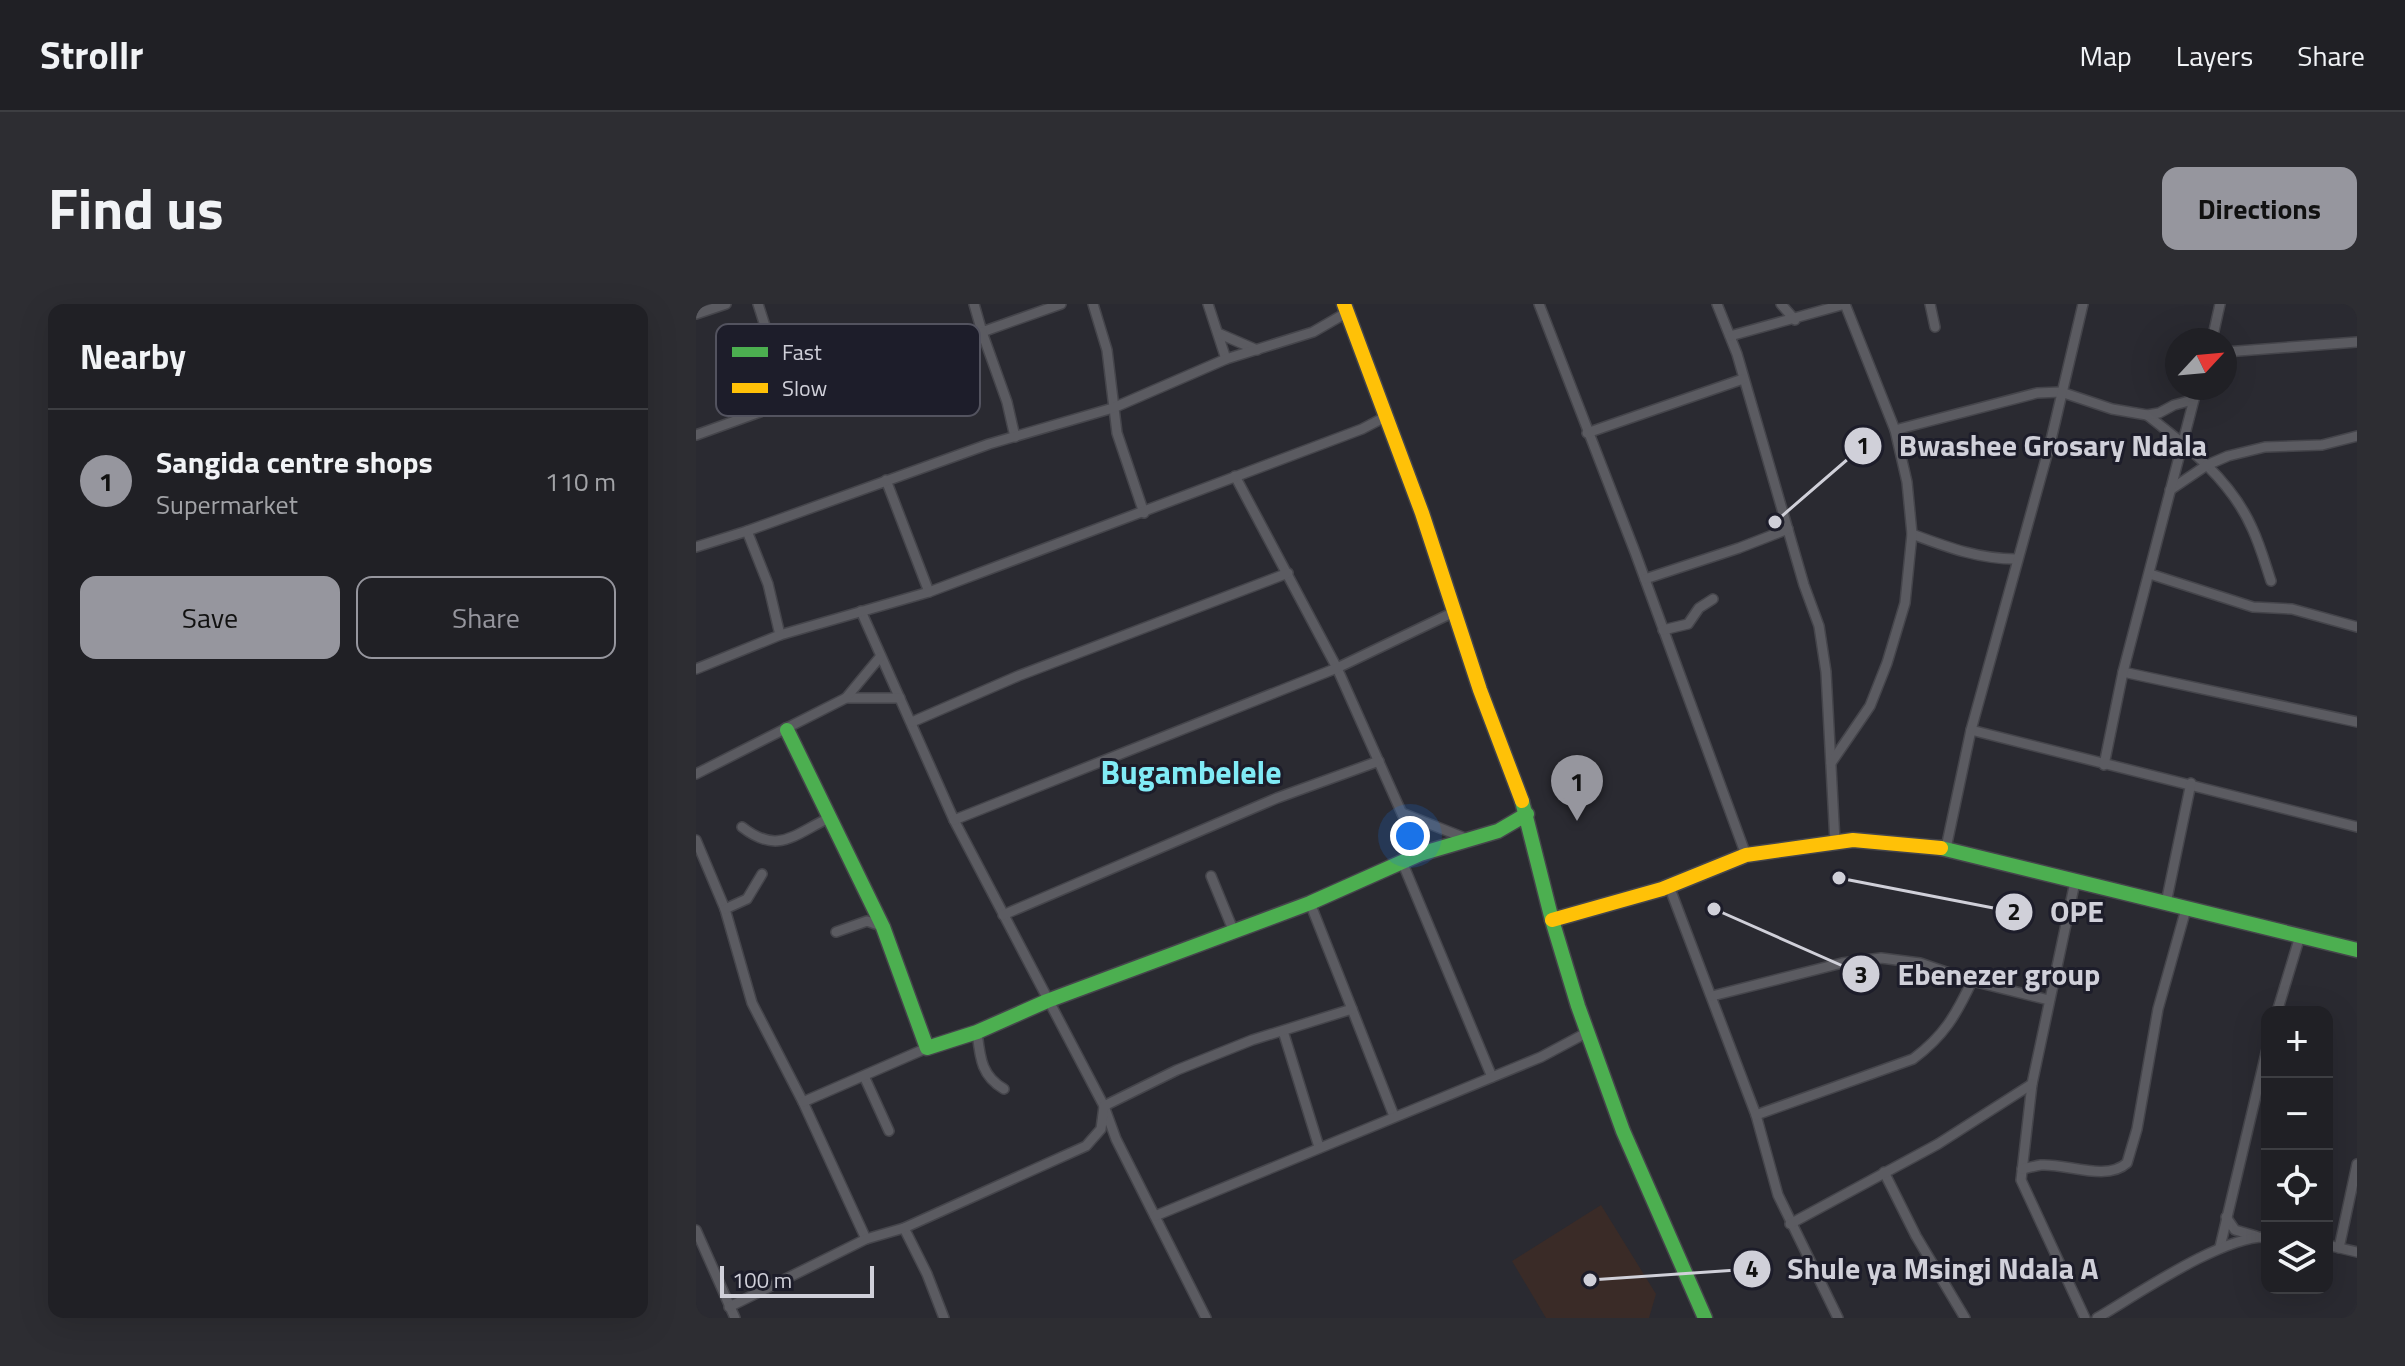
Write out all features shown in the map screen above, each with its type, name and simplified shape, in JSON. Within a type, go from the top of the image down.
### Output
[{"type":"street","points":[[696,314],[726,304]]},
{"type":"street","points":[[758,304],[764,324]]},
{"type":"street","points":[[974,304],[980,324]]},
{"type":"street","points":[[982,332],[1061,304]]},
{"type":"street","points":[[1093,304],[1107,350],[1113,408],[1123,457],[1144,513]]},
{"type":"street","points":[[1208,304],[1226,359]]},
{"type":"street","points":[[1539,304],[1645,579],[1746,855]]},
{"type":"street","points":[[1717,304],[1730,336],[1819,626],[1826,672],[1835,842]]},
{"type":"street","points":[[1781,304],[1795,320]]},
{"type":"street","points":[[1730,336],[1845,304],[1895,430],[1907,482],[1912,534],[1905,603],[1870,706],[1831,764]]},
{"type":"street","points":[[1930,304],[1935,327]]},
{"type":"street","points":[[1946,848],[1971,730],[2050,444],[2083,304]]},
{"type":"street","points":[[2215,328],[2220,304]]},
{"type":"street","points":[[696,547],[886,480],[1113,408],[1226,359],[1313,332],[1345,308],[1527,814],[1552,920],[1588,1032],[1623,1131],[1700,1316]]},
{"type":"street","points":[[980,325],[1007,402],[1015,437]]},
{"type":"street","points":[[1220,334],[1257,350]]},
{"type":"street","points":[[2237,351],[2357,342]]},
{"type":"street","points":[[1587,433],[1743,379]]},
{"type":"street","points":[[1895,430],[1958,415],[2020,395],[2061,392],[2112,409],[2147,415],[2193,400],[2123,672],[2104,765]]},
{"type":"street","points":[[2147,415],[2207,465],[2245,514],[2271,581]]},
{"type":"street","points":[[696,435],[754,416]]},
{"type":"street","points":[[696,669],[780,635],[929,592],[1144,513],[1362,429],[1385,417]]},
{"type":"street","points":[[2170,490],[2207,465],[2228,456],[2265,447],[2322,445],[2357,436]]},
{"type":"street","points":[[1235,476],[1337,668],[1420,854]]},
{"type":"street","points":[[886,480],[929,592]]},
{"type":"street","points":[[1645,579],[1788,529]]},
{"type":"street","points":[[747,531],[768,584],[780,635]]},
{"type":"street","points":[[1912,534],[1962,553],[1992,559],[2016,559]]},
{"type":"street","points":[[912,722],[1018,676],[1288,573]]},
{"type":"street","points":[[2150,574],[2253,607],[2292,609],[2357,627]]},
{"type":"street","points":[[1663,630],[1688,624],[1699,608],[1713,599]]},
{"type":"street","points":[[861,611],[954,820],[1104,1106],[1116,1139],[1206,1318]]},
{"type":"street","points":[[954,820],[1337,668],[1456,611]]},
{"type":"street","points":[[696,774],[846,698],[880,657]]},
{"type":"street","points":[[2123,672],[2357,722]]},
{"type":"street","points":[[846,698],[900,698]]},
{"type":"street","points":[[787,730],[883,927],[927,1048]]},
{"type":"street","points":[[1971,730],[2357,827]]},
{"type":"street","points":[[1003,915],[1277,798],[1379,761]]},
{"type":"street","points":[[2166,903],[2191,783]]},
{"type":"street","points":[[1402,813],[1467,839]]},
{"type":"street","points":[[803,1102],[927,1048],[977,1032],[1047,1001],[1310,903],[1420,854],[1498,831],[1527,814]]},
{"type":"street","points":[[742,827],[763,840],[775,842],[829,818]]},
{"type":"street","points":[[696,840],[725,909],[752,1003],[803,1102],[866,1239]]},
{"type":"street","points":[[1552,920],[1669,886],[1746,855],[1853,840],[1946,848],[2357,950]]},
{"type":"street","points":[[1403,864],[1492,1077]]},
{"type":"street","points":[[725,909],[747,899],[762,874]]},
{"type":"street","points":[[1211,876],[1234,932]]},
{"type":"street","points":[[2075,882],[2032,1084],[2022,1169],[2023,1188],[2085,1318]]},
{"type":"street","points":[[1669,886],[1756,1115],[1778,1195],[1838,1318]]},
{"type":"street","points":[[1310,903],[1394,1116]]},
{"type":"street","points":[[2022,1169],[2041,1165],[2093,1171],[2115,1169],[2127,1163],[2137,1129],[2158,1009],[2186,909]]},
{"type":"street","points":[[836,932],[867,921],[883,927]]},
{"type":"street","points":[[2279,1006],[2300,936]]},
{"type":"street","points":[[1712,996],[1842,963],[1881,958],[1920,963],[1972,981],[2049,1000]]},
{"type":"street","points":[[1756,1115],[1913,1059],[1934,1043],[1955,1016],[1972,981]]},
{"type":"street","points":[[1104,1106],[1177,1070],[1252,1040],[1352,1009]]},
{"type":"street","points":[[1283,1031],[1319,1147]]},
{"type":"street","points":[[977,1032],[983,1069],[990,1080],[1004,1089]]},
{"type":"street","points":[[1155,1216],[1541,1057],[1588,1032]]},
{"type":"street","points":[[2220,1247],[2261,1074]]},
{"type":"street","points":[[864,1076],[889,1131]]},
{"type":"street","points":[[1790,1224],[1963,1129],[2032,1084]]},
{"type":"street","points":[[729,1307],[866,1239],[904,1228],[1035,1170],[1093,1139],[1101,1129],[1104,1106]]},
{"type":"street","points":[[1093,1139],[1116,1139]]},
{"type":"street","points":[[2339,1248],[2357,1164]]},
{"type":"street","points":[[1884,1172],[1916,1236],[1965,1318]]},
{"type":"street","points":[[2226,1217],[2235,1230],[2261,1236]]},
{"type":"street","points":[[904,1228],[944,1318]]},
{"type":"street","points":[[696,1230],[701,1255],[735,1318]]},
{"type":"street","points":[[2097,1318],[2220,1247],[2256,1236]]},
{"type":"street","points":[[2333,1246],[2357,1252]]},
{"type":"shaded area","points":[[1601,1205],[1656,1294],[1649,1318],[1546,1318],[1512,1261]]},
{"type":"traffic: fast","points":[[787,730],[883,927],[927,1048],[977,1032],[1047,1001],[1310,903],[1420,854],[1498,831],[1527,814]]},
{"type":"traffic: fast","points":[[1522,801],[1552,920],[1578,1006],[1623,1131],[1705,1318]]},
{"type":"traffic: fast","points":[[1941,848],[2357,950]]},
{"type":"traffic: slow","points":[[1344,304],[1422,513],[1480,690],[1522,801]]},
{"type":"traffic: slow","points":[[1552,920],[1662,889],[1746,855],[1853,840],[1941,848]]},
{"type":"place","name":"Bwashee Grosary Ndala","points":[[1775,522]]},
{"type":"place","name":"Sangida centre shops","points":[[1577,821]]},
{"type":"place","name":"OPE","points":[[1839,878]]},
{"type":"place","name":"Ebenezer group","points":[[1714,909]]},
{"type":"place","name":"Shule ya Msingi Ndala A","points":[[1590,1280]]},
{"type":"district","name":"Bugambelele","points":[[1191,772]]}]
